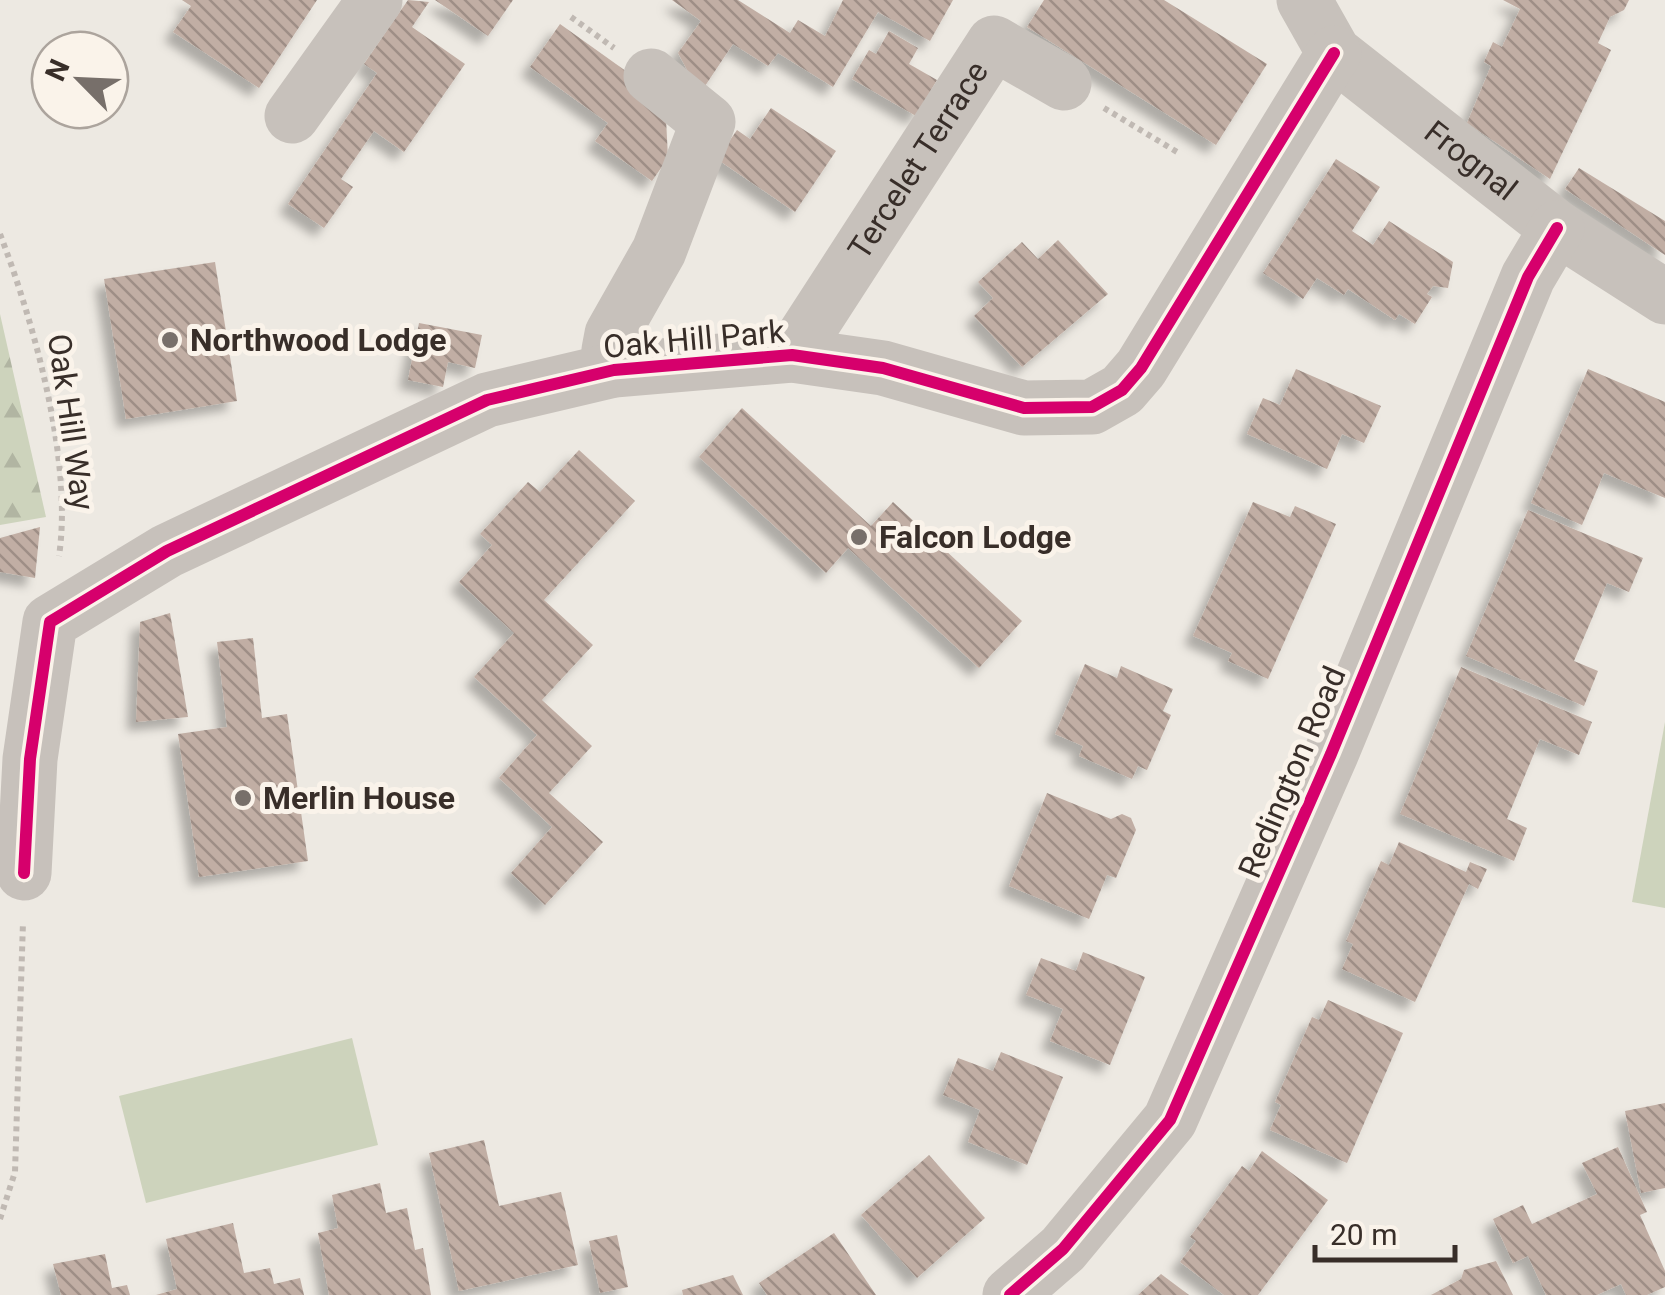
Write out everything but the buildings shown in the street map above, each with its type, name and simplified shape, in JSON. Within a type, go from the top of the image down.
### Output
[{"type":"street","points":[[292,116],[375,0]]},
{"type":"street","name":"Frognal","points":[[1304,0],[1334,53],[1557,228],[1665,297]]},
{"type":"street","name":"Tercelet Terrace","points":[[792,356],[994,43],[1064,84]]},
{"type":"street","name":"Oak Hill Park","points":[[50,622],[167,551],[486,400],[614,370],[792,356],[883,368],[1024,408],[1092,407],[1122,390],[1142,368],[1334,53]]},
{"type":"street","points":[[614,370],[609,350],[612,334],[659,251],[708,122],[652,76]]},
{"type":"street","name":"Redington Road","points":[[1010,1295],[1063,1249],[1170,1120],[1331,754],[1528,277],[1557,228]]},
{"type":"street","points":[[24,873],[30,758],[50,622]]},
{"type":"path","points":[[1064,84],[1178,152]]},
{"type":"path","points":[[0,1219],[15,1172],[24,873]]},
{"type":"green space","points":[[0,314],[46,517],[0,525]]},
{"type":"green space","points":[[1665,722],[1665,908],[1632,902]]},
{"type":"green space","points":[[352,1038],[378,1145],[146,1203],[119,1096]]},
{"type":"cycle path","points":[[24,873],[30,759],[50,622],[167,551],[487,400],[614,370],[792,355],[883,368],[1024,408],[1092,407],[1122,390],[1141,368],[1334,53]]},
{"type":"cycle path","points":[[1010,1295],[1063,1249],[1170,1120],[1331,754],[1528,277],[1557,228]]},
{"type":"place","name":"Northwood Lodge","points":[[170,340]]},
{"type":"place","name":"Falcon Lodge","points":[[859,537]]},
{"type":"place","name":"Merlin House","points":[[243,798]]}]
